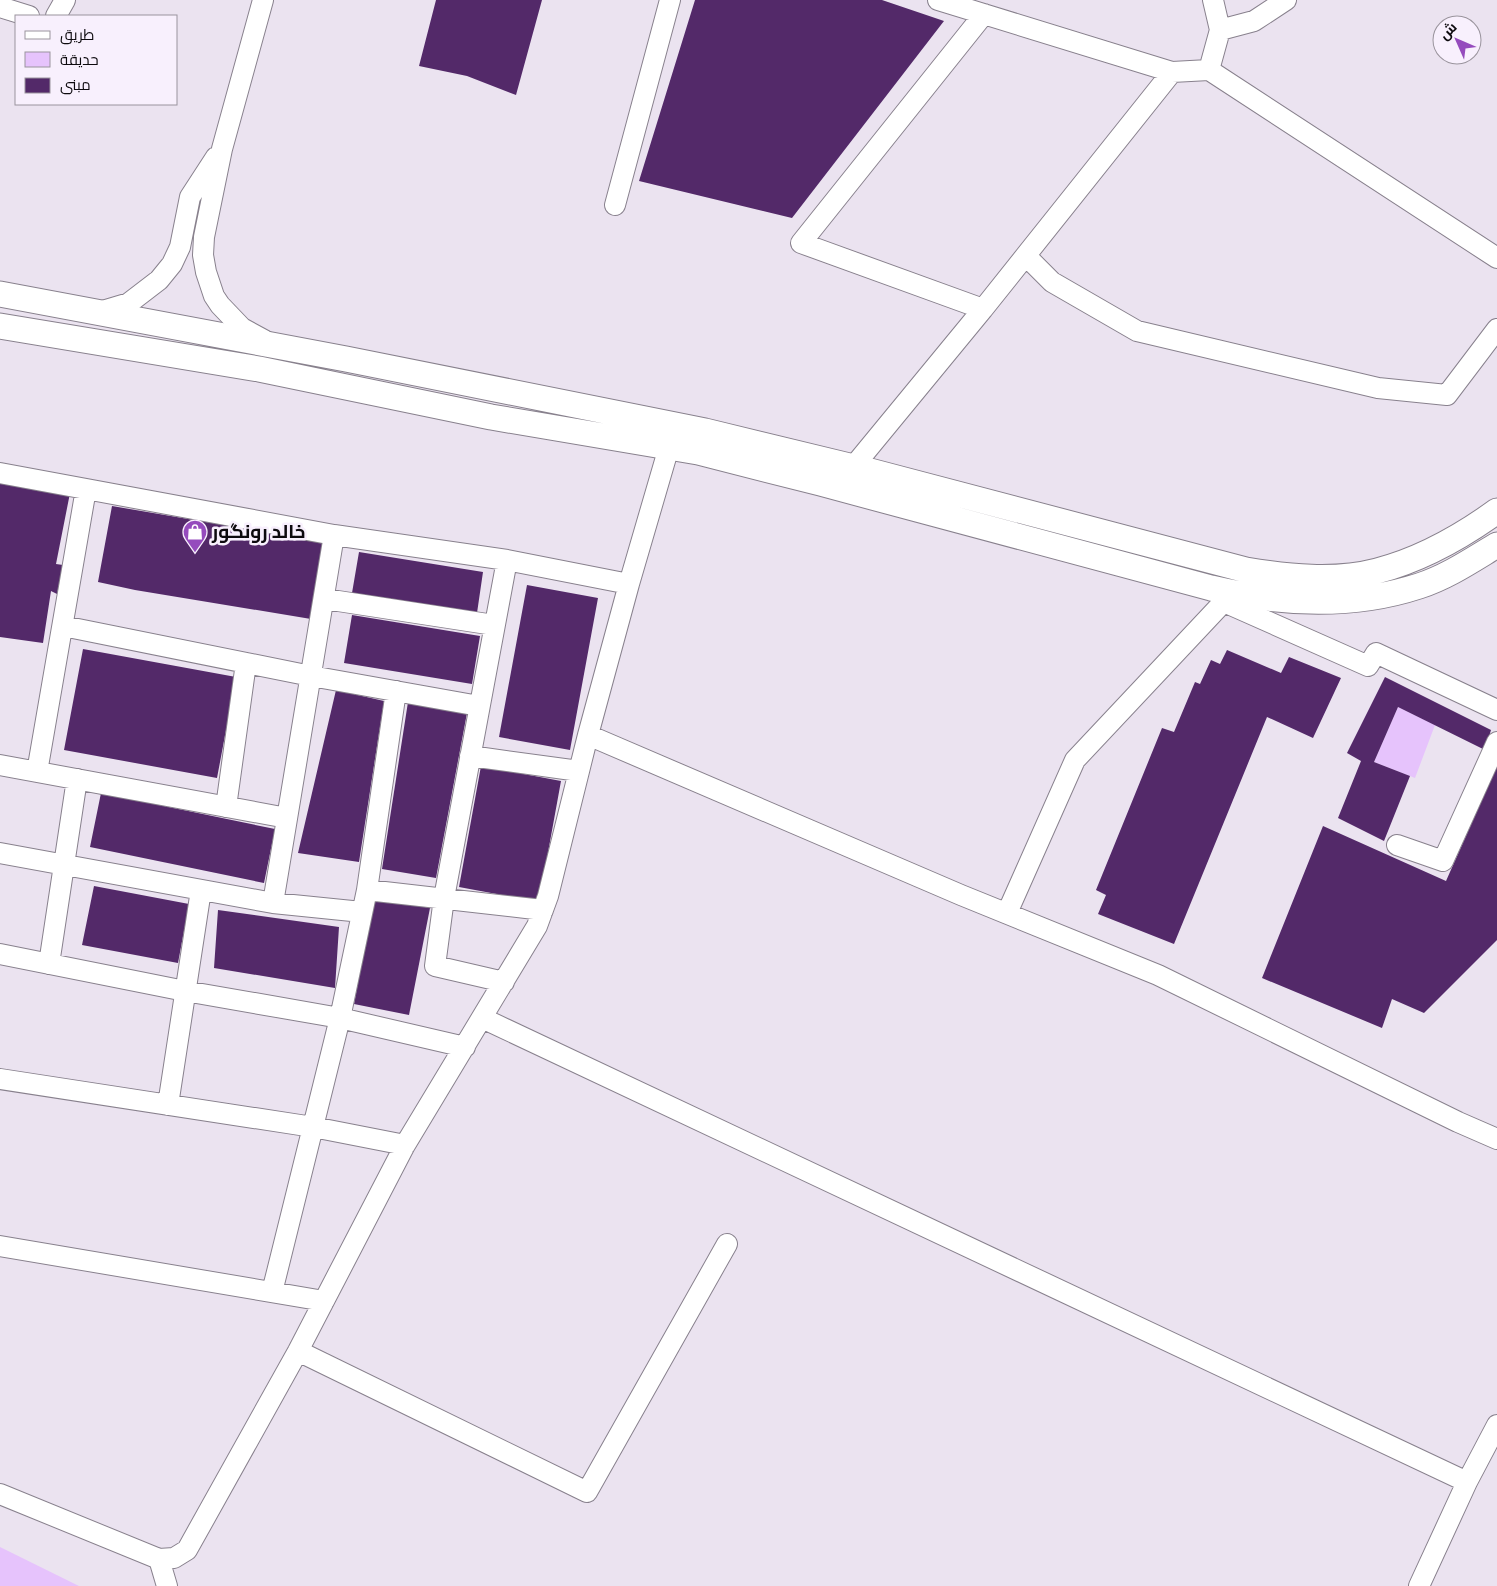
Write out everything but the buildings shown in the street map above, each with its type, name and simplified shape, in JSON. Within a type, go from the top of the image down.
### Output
[{"type":"main road","points":[[0,294],[272,345],[705,431],[853,467],[1246,570],[1296,576],[1324,577],[1376,572],[1413,559],[1457,537],[1497,511]]},
{"type":"main road","points":[[0,326],[259,369],[468,412],[730,459],[1000,532],[1228,598],[1300,601],[1349,600],[1377,596],[1420,586],[1439,578],[1497,545]]},
{"type":"main road","points":[[468,412],[474,385]]},
{"type":"street","points":[[57,15],[65,0]]},
{"type":"street","points":[[263,0],[222,149],[204,237],[203,255],[206,272],[214,296],[228,315],[242,328],[272,345]]},
{"type":"street","points":[[616,205],[670,0]]},
{"type":"street","points":[[938,0],[1172,72],[1209,70],[1497,258]]},
{"type":"street","points":[[1209,70],[1220,30],[1213,0]]},
{"type":"street","points":[[1220,30],[1254,21],[1286,0]]},
{"type":"street","points":[[0,7],[26,15]]},
{"type":"street","points":[[983,309],[802,243],[984,14]]},
{"type":"street","points":[[853,467],[1026,256],[1172,72]]},
{"type":"street","points":[[99,312],[129,303],[159,280],[172,264],[180,246],[190,197],[222,149]]},
{"type":"street","points":[[1026,256],[1052,282],[1137,330],[1378,388],[1447,395],[1497,329]]},
{"type":"street","points":[[0,1494],[159,1559],[174,1558],[186,1550],[298,1351],[405,1145],[537,926],[543,910],[629,584],[669,447]]},
{"type":"street","points":[[0,473],[334,536],[507,560],[629,584]]},
{"type":"street","points":[[37,772],[86,489]]},
{"type":"street","points":[[273,903],[334,536]]},
{"type":"street","points":[[504,982],[435,966],[444,898],[507,560]]},
{"type":"street","points":[[1007,913],[1074,760],[1228,598],[1368,666],[1376,653],[1497,710]]},
{"type":"street","points":[[325,599],[494,625]]},
{"type":"street","points":[[63,626],[311,676],[479,706]]},
{"type":"street","points":[[226,807],[246,663]]},
{"type":"street","points":[[272,1292],[340,1018],[367,890],[396,691]]},
{"type":"street","points":[[588,735],[961,895],[1158,975],[1458,1122],[1497,1139]]},
{"type":"street","points":[[1397,845],[1443,861],[1497,742]]},
{"type":"street","points":[[470,756],[579,772]]},
{"type":"street","points":[[0,765],[287,818]]},
{"type":"street","points":[[49,964],[77,779]]},
{"type":"street","points":[[0,853],[273,903],[362,912]]},
{"type":"street","points":[[168,1105],[201,890]]},
{"type":"street","points":[[367,890],[543,910]]},
{"type":"street","points":[[0,954],[185,991],[340,1018],[465,1047]]},
{"type":"street","points":[[482,1018],[1467,1482]]},
{"type":"street","points":[[0,1078],[313,1127],[405,1145]]},
{"type":"street","points":[[298,1351],[587,1492],[727,1244]]},
{"type":"street","points":[[0,1246],[324,1301]]},
{"type":"street","points":[[1419,1586],[1467,1482],[1497,1425]]},
{"type":"street","points":[[159,1559],[167,1586]]},
{"type":"green space","points":[[1398,707],[1435,725],[1415,778],[1374,762]]},
{"type":"green space","points":[[0,1547],[79,1586],[0,1586]]},
{"type":"place","name":"خالد رونگور","points":[[195,553]]}]
